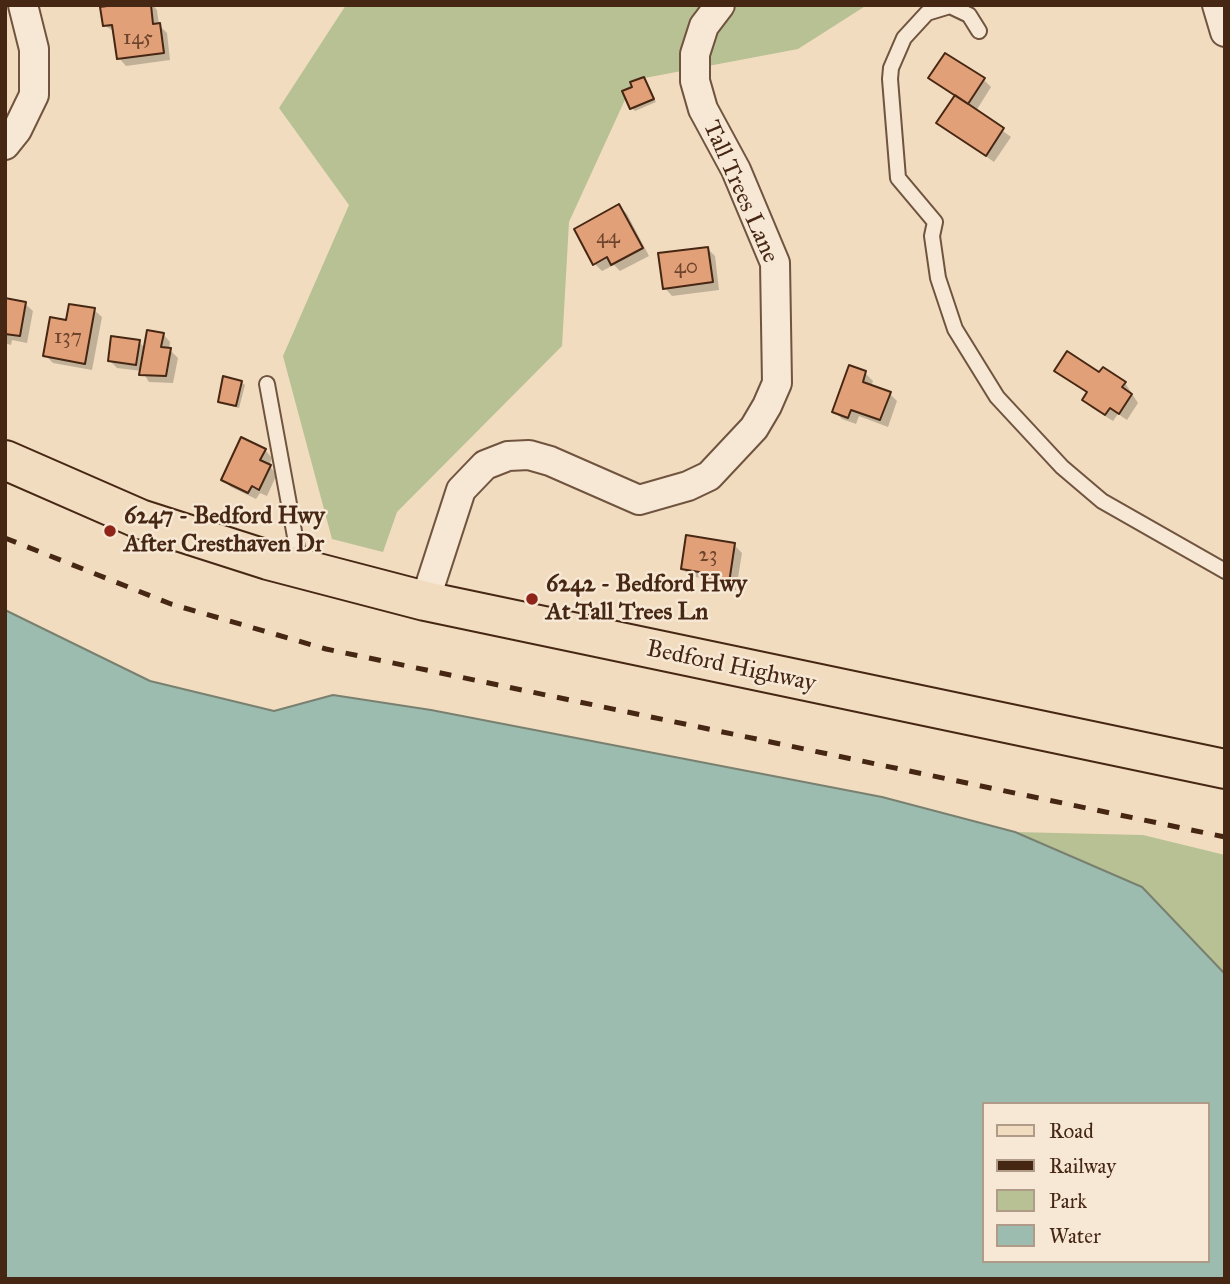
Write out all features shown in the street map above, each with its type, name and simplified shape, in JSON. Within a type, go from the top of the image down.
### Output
[{"type":"main road","name":"Bedford Highway","points":[[5,460],[139,519],[301,569],[425,601],[1225,769]]},
{"type":"street","points":[[5,145],[17,130],[34,95],[34,49],[23,5]]},
{"type":"street","name":"Tall Trees Lane","points":[[425,601],[461,490],[485,465],[516,455],[543,458],[639,500],[688,486],[709,476],[754,428],[767,406],[777,383],[775,263],[736,170],[703,109],[695,81],[695,54],[704,26],[720,5]]},
{"type":"street","points":[[1217,5],[1225,32]]},
{"type":"lane","points":[[979,31],[970,15],[950,6],[927,13],[904,38],[891,68],[890,79],[898,178],[935,222],[932,236],[938,278],[955,329],[997,397],[1062,467],[1102,500],[1225,571]]},
{"type":"lane","points":[[267,384],[301,569]]},
{"type":"green space","points":[[346,5],[867,5],[798,49],[634,80],[569,222],[562,346],[397,512],[383,552],[332,539],[283,356],[349,205],[279,108]]},
{"type":"green space","points":[[1015,832],[1143,835],[1225,855],[1225,974],[1142,887]]},
{"type":"water","points":[[5,610],[150,681],[274,711],[333,695],[431,710],[882,797],[1015,832],[1142,887],[1225,974],[1225,1279],[5,1279]]},
{"type":"building","points":[[151,5],[153,24],[160,23],[164,53],[117,59],[112,25],[103,26],[100,7]]},
{"type":"building","points":[[945,53],[985,78],[968,104],[928,78]]},
{"type":"building","points":[[644,77],[654,99],[630,109],[622,91],[632,87],[630,82]]},
{"type":"building","points":[[955,95],[1004,128],[986,156],[936,123]]},
{"type":"building","points":[[619,204],[643,248],[611,265],[607,257],[593,265],[574,229]]},
{"type":"building","points":[[708,247],[713,282],[663,289],[658,253]]},
{"type":"building","points":[[5,298],[26,302],[20,336],[5,334]]},
{"type":"building","points":[[69,304],[95,308],[85,364],[43,356],[50,317],[66,320]]},
{"type":"building","points":[[147,330],[164,333],[161,347],[171,348],[166,376],[139,375]]},
{"type":"building","points":[[111,336],[140,340],[136,365],[108,361]]},
{"type":"building","points":[[1067,351],[1099,372],[1103,367],[1126,382],[1122,387],[1132,394],[1119,414],[1110,408],[1105,415],[1082,400],[1087,392],[1054,371]]},
{"type":"building","points":[[849,365],[866,371],[863,382],[891,392],[880,420],[851,410],[848,418],[832,412]]},
{"type":"building","points":[[223,376],[242,381],[236,406],[218,402]]},
{"type":"building","points":[[241,437],[266,449],[260,460],[271,465],[259,490],[252,486],[248,493],[221,480]]},
{"type":"building","points":[[686,535],[735,543],[729,583],[704,579],[705,573],[681,569]]},
{"type":"railway","points":[[5,538],[171,604],[326,649],[1225,837]]},
{"type":"place","name":"6247 - Bedford Hwy After Cresthaven Dr","points":[[110,531]]},
{"type":"place","name":"6242 - Bedford Hwy At Tall Trees Ln","points":[[532,599]]}]
